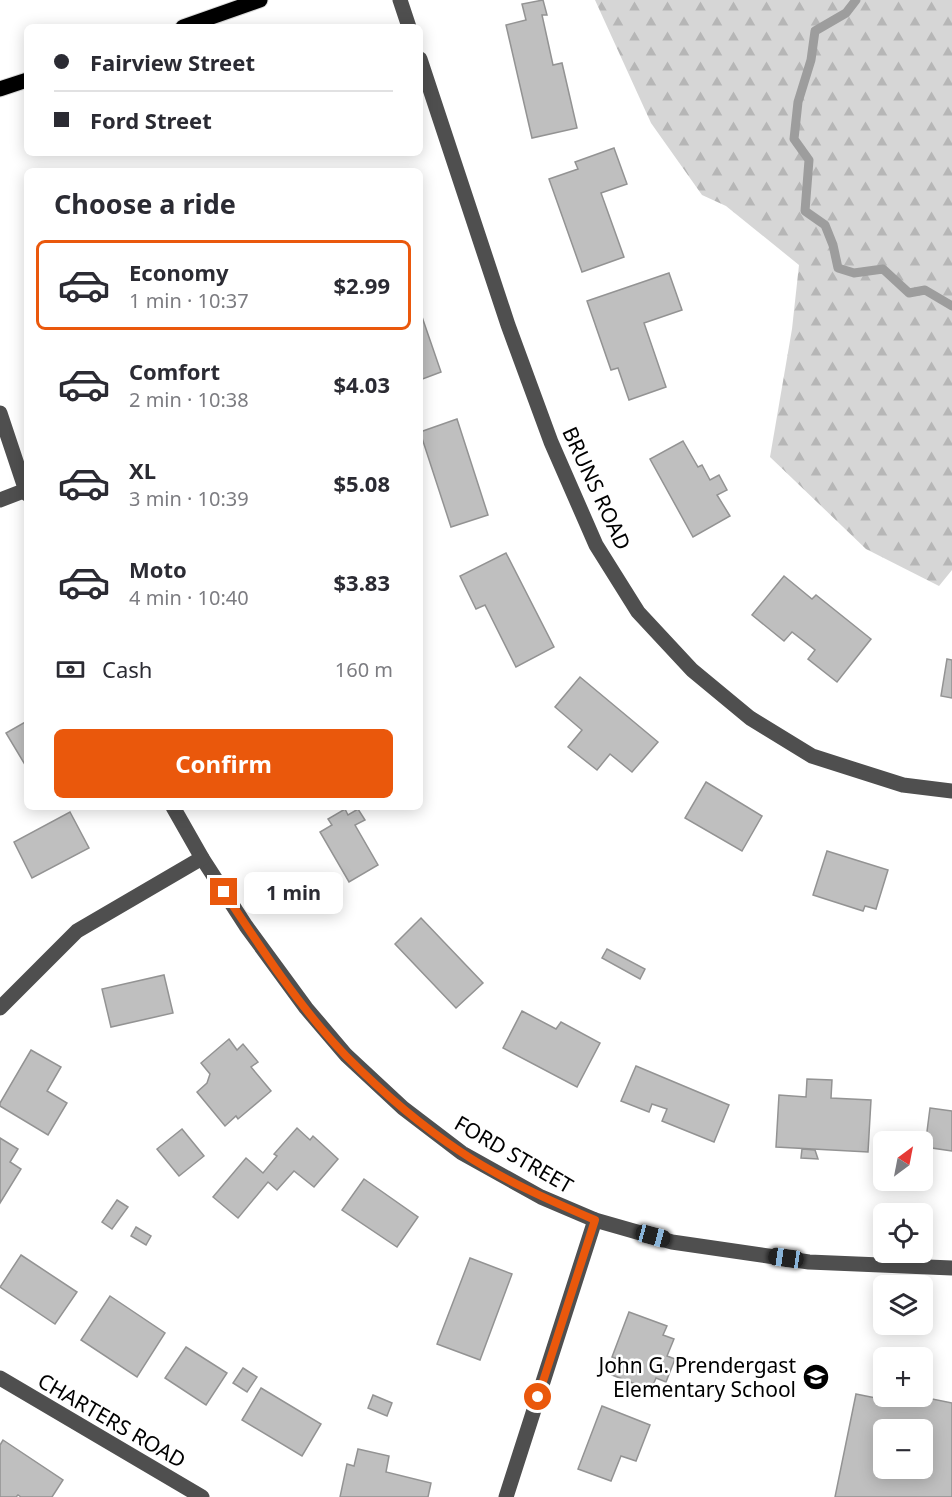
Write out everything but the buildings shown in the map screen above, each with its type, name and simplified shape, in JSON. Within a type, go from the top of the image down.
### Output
[{"type":"main road","points":[[192,24],[260,0]]},
{"type":"main road","points":[[0,90],[24,81]]},
{"type":"street","points":[[400,0],[409,24]]},
{"type":"street","name":"BRUNS ROAD","points":[[423,68],[508,325],[551,442],[596,545],[638,612],[692,670],[750,718],[812,756],[903,785],[952,791]]},
{"type":"street","points":[[0,413],[24,486]]},
{"type":"street","points":[[0,500],[24,493]]},
{"type":"street","name":"FORD STREET","points":[[175,810],[202,858],[246,926],[306,1008],[346,1055],[378,1086],[462,1153],[541,1197],[595,1220],[672,1242],[809,1262],[952,1268]]},
{"type":"street","points":[[0,1008],[77,931],[202,858]]},
{"type":"street","points":[[506,1497],[595,1220]]},
{"type":"street","name":"CHARTERS ROAD","points":[[0,1378],[202,1497]]},
{"type":"green space","points":[[595,0],[952,0],[952,570],[939,586],[866,549],[770,457],[792,329],[799,265],[726,206],[702,195],[651,123]]},
{"type":"waterway","points":[[856,0],[846,13],[815,31],[811,60],[798,102],[794,139],[809,160],[805,211],[825,225],[833,245],[838,268],[854,273],[883,269],[909,293],[925,290],[952,306]]},
{"type":"place","name":"John G. Prendergast Elementary School","points":[[816,1377]]},
{"type":"route","points":[[224,892],[306,1008],[346,1055],[403,1108],[462,1153],[541,1197],[595,1220],[538,1397]]}]
